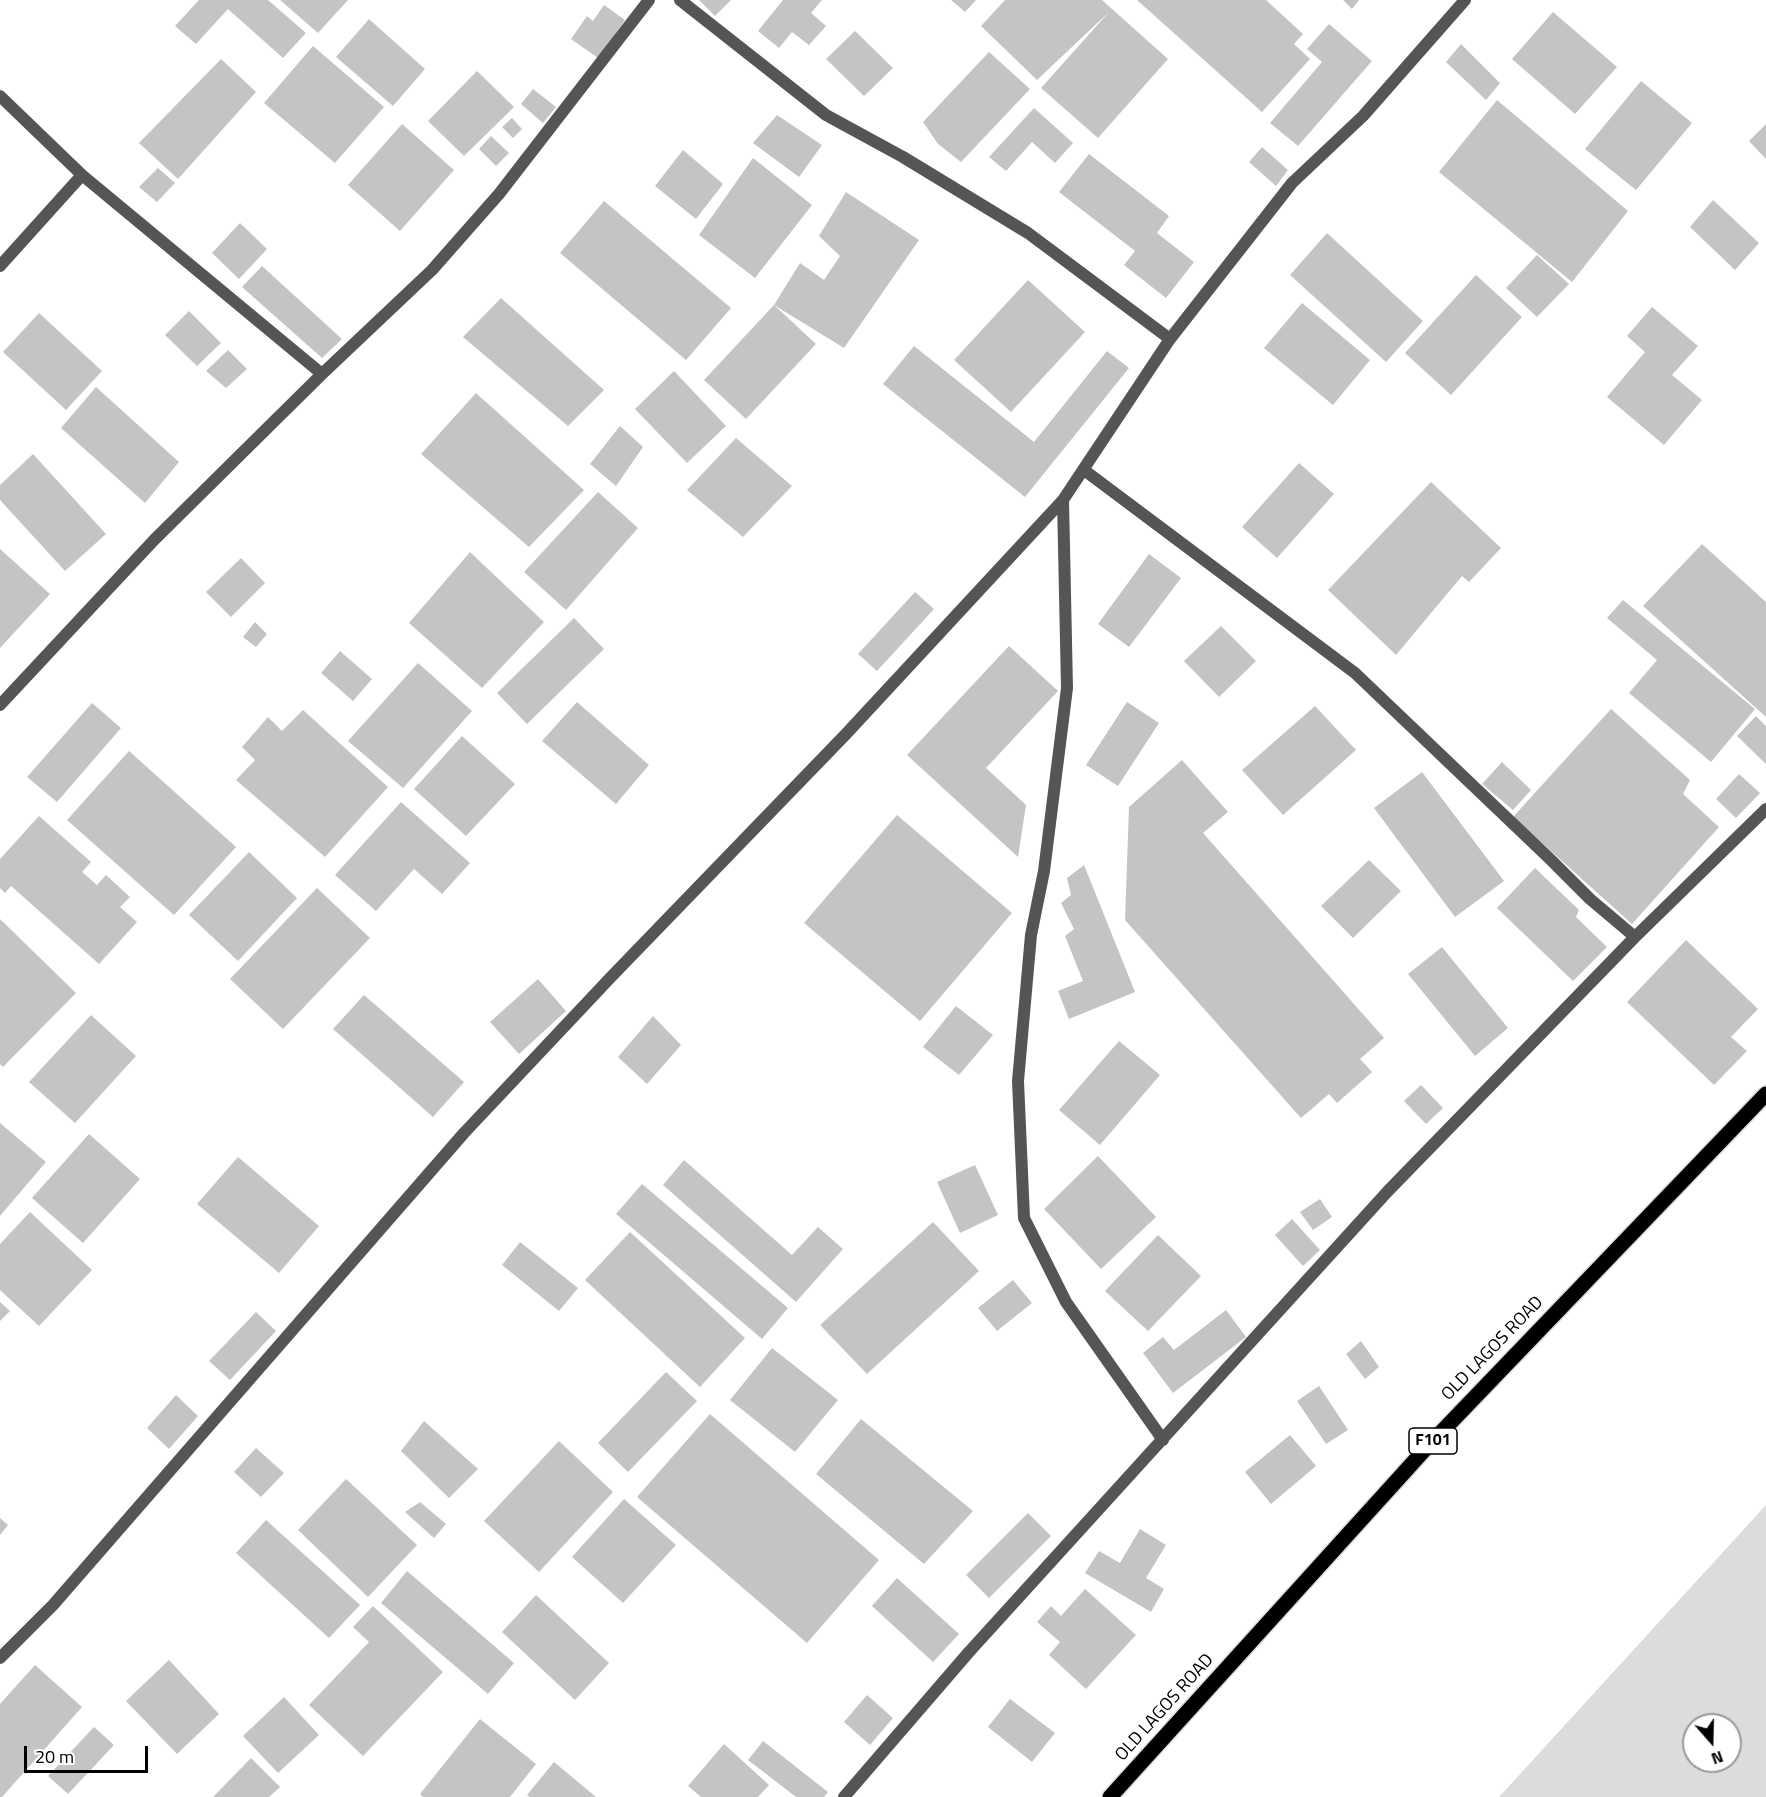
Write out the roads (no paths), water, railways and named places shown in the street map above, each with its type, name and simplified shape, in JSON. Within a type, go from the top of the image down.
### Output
[{"type":"main road","name":"OLD LAGOS ROAD","points":[[1110,1797],[1428,1446],[1766,1094]]},
{"type":"street","points":[[0,705],[154,540],[322,374],[432,270],[499,194],[649,0]]},
{"type":"street","points":[[680,0],[826,115],[903,157],[1028,232],[1170,339]]},
{"type":"street","points":[[0,1658],[53,1605],[464,1133],[846,734],[1063,500],[1170,339],[1292,183],[1363,116],[1465,0]]},
{"type":"street","points":[[0,96],[82,175],[322,374]]},
{"type":"street","points":[[0,266],[82,175]]},
{"type":"street","points":[[1084,470],[1355,673],[1590,899],[1635,937]]},
{"type":"street","points":[[1063,500],[1067,688],[1044,871],[1032,935],[1018,1081],[1024,1218],[1066,1302],[1163,1440]]},
{"type":"street","points":[[844,1797],[969,1652],[1388,1191],[1635,937],[1766,809]]}]
